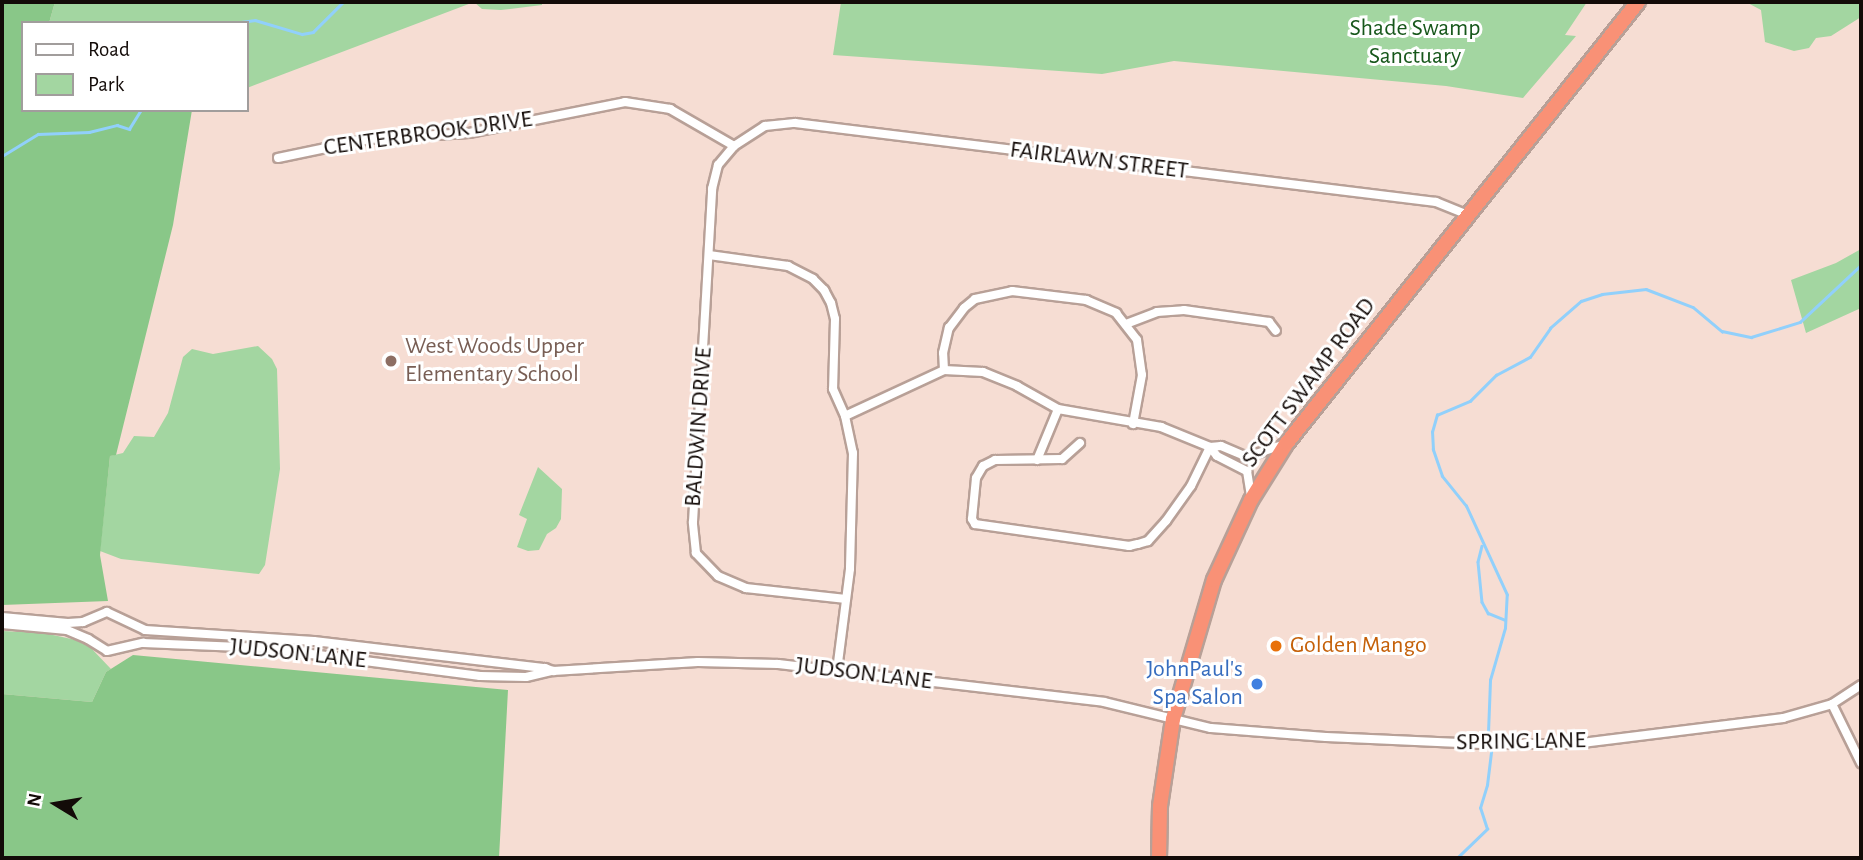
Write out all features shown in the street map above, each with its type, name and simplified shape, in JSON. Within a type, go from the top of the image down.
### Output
[{"type":"highway","name":"SCOTT SWAMP ROAD","points":[[1159,858],[1160,806],[1173,719],[1214,580],[1251,500],[1286,443],[1639,2]]},
{"type":"street","name":"CENTERBROOK DRIVE","points":[[278,158],[369,139],[469,133],[625,102],[670,109],[734,146]]},
{"type":"street","name":"FAIRLAWN STREET","points":[[734,146],[765,126],[795,122],[1436,202],[1468,215]]},
{"type":"street","name":"BALDWIN DRIVE","points":[[734,146],[718,165],[712,189],[693,522],[696,552],[718,576],[746,588],[846,599]]},
{"type":"street","points":[[709,255],[788,266],[813,279],[824,290],[835,319],[834,389],[845,416],[853,453],[852,540],[837,670]]},
{"type":"street","points":[[944,370],[943,353],[949,328],[964,308],[987,294],[1012,291],[1086,300],[1107,307],[1126,324],[1137,340],[1142,362],[1133,424]]},
{"type":"street","points":[[1126,324],[1157,312],[1184,310],[1269,322],[1276,331]]},
{"type":"street","points":[[845,416],[944,370],[983,372],[1017,386],[1058,409],[1161,427],[1210,447],[1222,446],[1247,457],[1286,443]]},
{"type":"street","points":[[1037,460],[1058,409]]},
{"type":"street","points":[[1080,443],[1062,458],[995,460],[983,466],[976,478],[972,519],[975,524],[1129,546],[1148,541],[1162,527],[1191,486],[1210,447]]},
{"type":"street","points":[[1210,447],[1217,456],[1247,471],[1251,500]]},
{"type":"street","name":"JUDSON LANE","points":[[2,617],[68,624],[90,620],[107,612],[145,630],[314,641],[553,671]]},
{"type":"street","points":[[88,639],[90,620]]},
{"type":"street","name":"JUDSON LANE","points":[[2,624],[67,631],[88,639],[107,652],[143,643],[254,647],[315,652],[480,676],[526,677],[553,671],[727,661],[837,670],[1104,702],[1150,711],[1173,719]]},
{"type":"street","name":"SPRING LANE","points":[[1173,719],[1211,728],[1326,737],[1574,744],[1783,718],[1832,704],[1861,685]]},
{"type":"street","points":[[1832,704],[1861,763]]},
{"type":"green space","points":[[2,2],[55,2],[50,21],[21,21],[21,112],[192,112],[173,225],[116,455],[110,456],[100,555],[108,601],[2,605]]},
{"type":"green space","points":[[55,2],[474,2],[248,88],[248,21],[50,21]]},
{"type":"green space","points":[[474,2],[542,2],[542,5],[501,10],[482,9]]},
{"type":"green space","name":"Shade Swamp Sanctuary","points":[[841,2],[1587,2],[1565,35],[1576,36],[1523,98],[1446,86],[1174,61],[1102,74],[833,55]]},
{"type":"green space","points":[[1746,2],[1861,2],[1861,17],[1831,36],[1816,38],[1809,48],[1794,51],[1765,42],[1761,10]]},
{"type":"green space","points":[[1861,249],[1861,308],[1806,333],[1791,280],[1836,263]]},
{"type":"green space","points":[[258,346],[272,359],[277,369],[280,469],[265,565],[259,574],[121,559],[100,551],[110,456],[123,453],[134,436],[154,437],[168,413],[183,357],[192,349],[213,354]]},
{"type":"green space","points":[[538,467],[562,489],[561,519],[556,528],[547,534],[539,550],[528,551],[517,547],[527,519],[519,515]]},
{"type":"green space","points":[[2,631],[44,633],[76,640],[90,647],[111,669],[106,672],[92,702],[2,694]]},
{"type":"green space","points":[[133,655],[508,690],[499,858],[2,858],[2,694],[92,702],[106,672]]},
{"type":"waterway","points":[[248,21],[255,20],[302,34],[313,32],[343,2]]},
{"type":"waterway","points":[[2,156],[38,134],[89,132],[117,125],[129,129],[140,112]]},
{"type":"waterway","points":[[1488,733],[1490,680],[1505,628],[1507,595],[1466,506],[1442,476],[1433,450],[1432,432],[1437,415],[1470,401],[1496,375],[1530,357],[1550,328],[1581,301],[1602,294],[1646,289],[1693,307],[1722,331],[1751,337],[1800,322],[1861,265]]},
{"type":"waterway","points":[[1482,546],[1478,562],[1482,602],[1488,613],[1505,620]]},
{"type":"waterway","points":[[1457,858],[1487,829],[1480,808],[1487,785],[1491,752]]},
{"type":"place","name":"West Woods Upper Elementary School","points":[[391,361]]},
{"type":"place","name":"Golden Mango","points":[[1276,646]]},
{"type":"place","name":"JohnPaul's Spa Salon","points":[[1257,684]]}]
